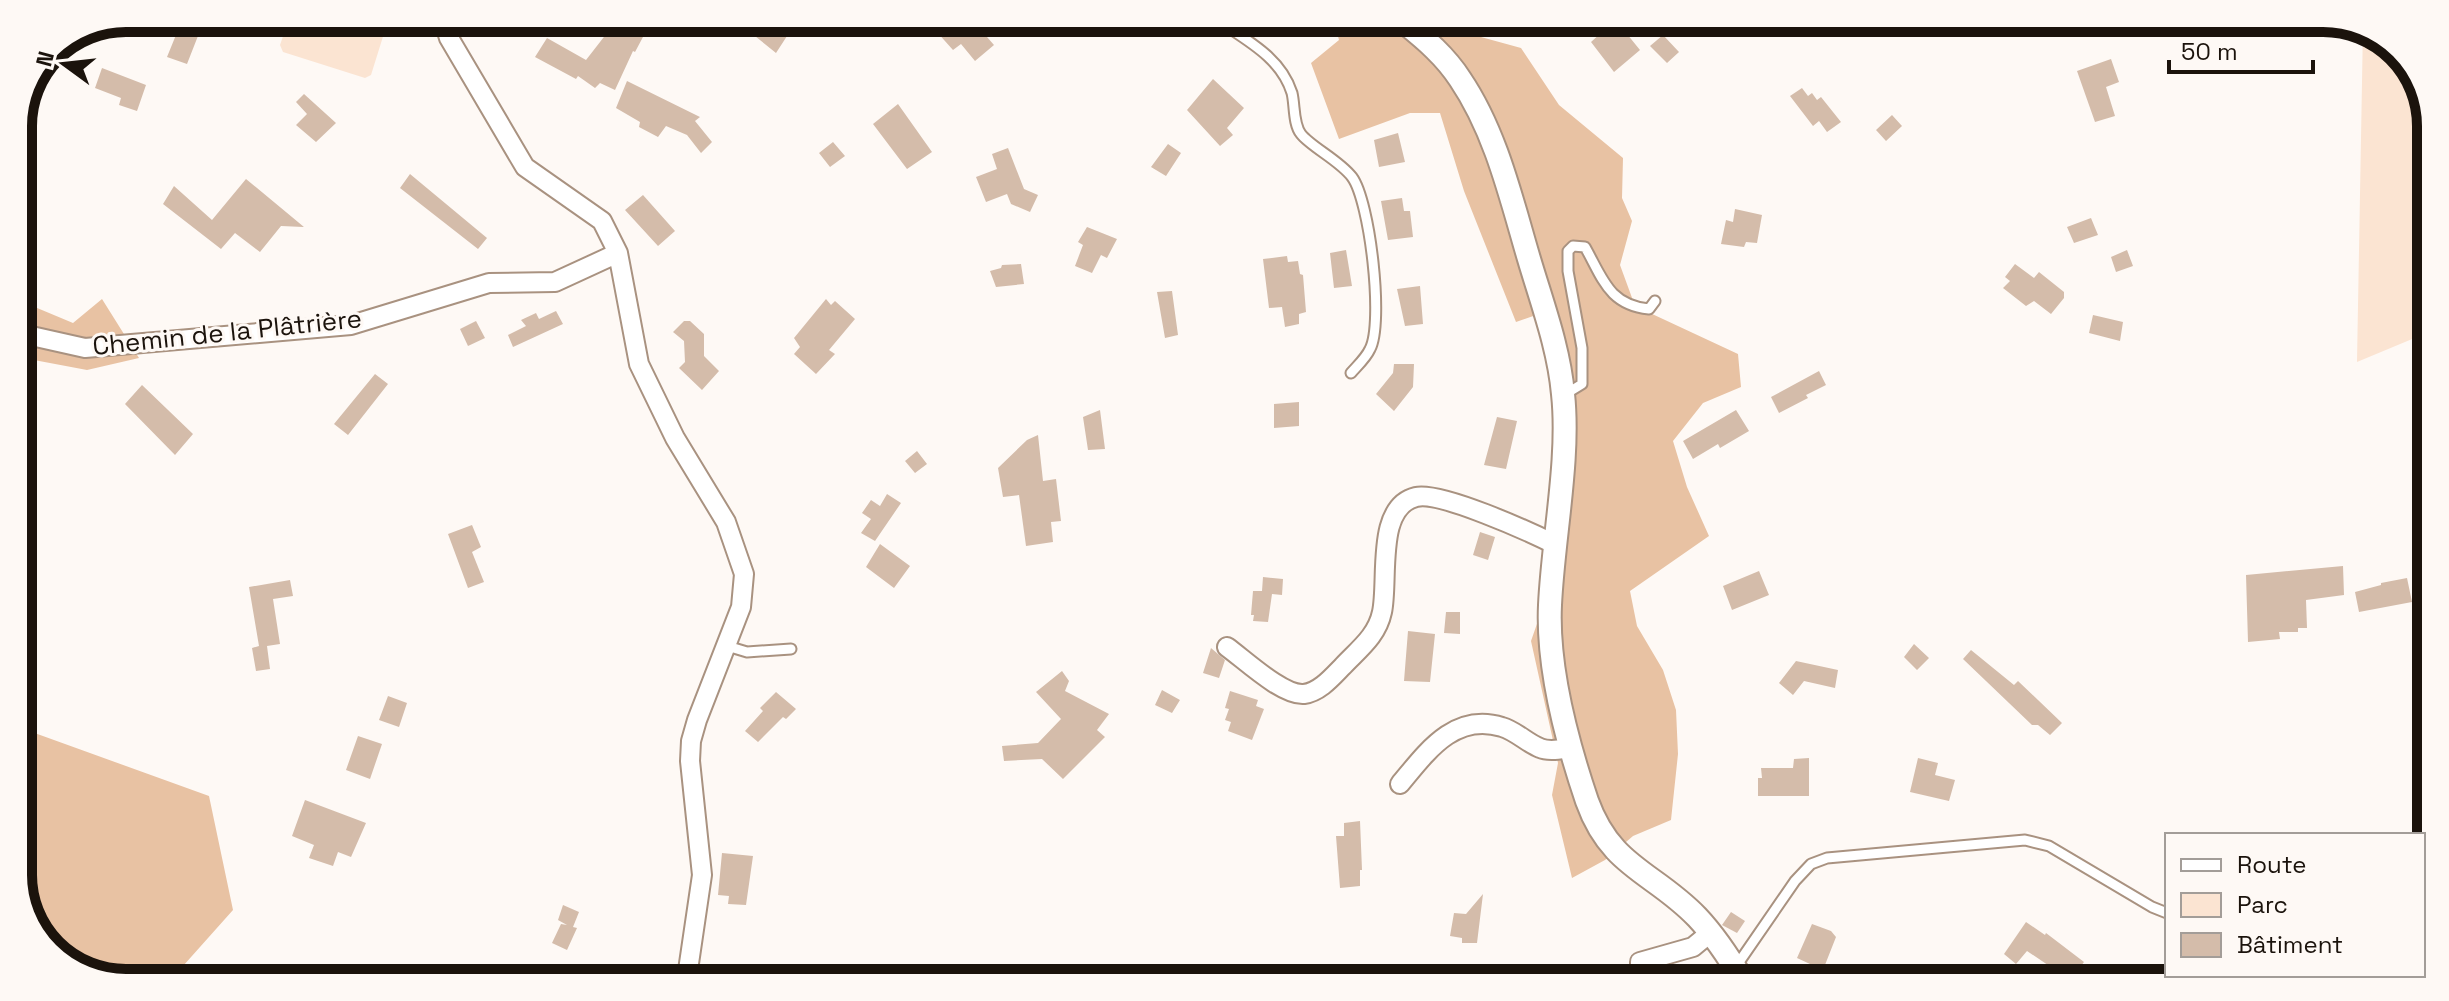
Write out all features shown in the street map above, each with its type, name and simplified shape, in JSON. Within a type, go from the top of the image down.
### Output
[{"type":"street","points":[[446,32],[525,167],[602,221],[618,253],[639,364],[675,438],[726,522],[739,552],[744,574],[741,607],[691,741],[690,761],[702,875],[688,969]]},
{"type":"street","points":[[1416,32],[1433,46],[1461,81],[1497,154],[1554,341],[1564,395],[1563,455],[1550,609],[1551,655],[1588,802],[1600,830],[1617,854],[1696,916],[1735,969]]},
{"type":"street","name":"Chemin de la Plâtrière","points":[[32,336],[85,348],[351,325],[489,283],[555,282],[618,253]]},
{"type":"street","points":[[1227,647],[1287,691],[1305,694],[1323,686],[1373,637],[1382,614],[1389,526],[1397,508],[1417,496],[1441,500],[1512,524],[1554,544]]},
{"type":"street","points":[[1400,784],[1432,745],[1455,728],[1480,723],[1503,727],[1543,750],[1572,748]]},
{"type":"street","points":[[1640,969],[1640,962],[1693,947],[1710,933]]},
{"type":"lane","points":[[1234,32],[1270,57],[1284,73],[1301,134],[1344,168],[1354,179],[1361,196],[1377,316],[1370,349],[1351,373]]},
{"type":"lane","points":[[1564,395],[1582,384],[1582,348],[1568,271],[1568,251],[1573,246],[1585,247],[1616,299],[1631,307],[1649,309],[1655,301]]},
{"type":"lane","points":[[727,646],[747,652],[791,649]]},
{"type":"lane","points":[[1742,969],[1795,881],[1811,864],[1827,858],[2025,840],[2049,846],[2165,912]]},
{"type":"green space","points":[[284,32],[384,32],[371,75],[365,78],[283,52],[280,45]]},
{"type":"green space","points":[[2363,41],[2380,51],[2398,69],[2415,107],[2417,337],[2357,362]]},
{"type":"shaded area","points":[[1337,32],[1463,32],[1521,48],[1559,105],[1623,158],[1622,198],[1632,221],[1620,265],[1635,306],[1738,354],[1741,387],[1703,403],[1673,441],[1687,487],[1709,536],[1630,591],[1637,626],[1663,670],[1676,710],[1678,754],[1671,820],[1633,836],[1605,860],[1572,878],[1552,795],[1558,763],[1531,641],[1562,552],[1566,372],[1556,308],[1516,322],[1464,191],[1440,113],[1410,113],[1339,139],[1311,63],[1339,40]]},
{"type":"shaded area","points":[[102,299],[139,358],[87,370],[32,360],[32,306],[73,323]]},
{"type":"shaded area","points":[[32,732],[209,796],[233,910],[180,969],[107,967],[69,950],[48,927],[34,894]]},
{"type":"building","points":[[177,32],[200,32],[187,64],[167,57]]},
{"type":"building","points":[[634,32],[643,37],[615,90],[600,83],[595,88],[578,76],[576,79],[535,57],[547,38],[586,60],[607,33]]},
{"type":"building","points":[[750,32],[789,33],[776,53]]},
{"type":"building","points":[[937,32],[983,32],[994,45],[975,61],[961,44],[953,50]]},
{"type":"building","points":[[1602,32],[1625,32],[1640,50],[1614,72],[1591,42]]},
{"type":"building","points":[[1663,35],[1679,52],[1667,63],[1650,46]]},
{"type":"building","points":[[2111,59],[2119,82],[2106,87],[2115,116],[2095,122],[2077,71]]},
{"type":"building","points":[[102,68],[146,85],[137,111],[119,105],[121,98],[95,88]]},
{"type":"building","points":[[1213,79],[1244,108],[1227,128],[1233,135],[1220,146],[1187,110]]},
{"type":"building","points":[[627,81],[700,117],[695,121],[712,142],[701,153],[687,135],[666,126],[658,137],[639,127],[640,122],[616,108]]},
{"type":"building","points":[[1802,88],[1808,96],[1812,93],[1817,100],[1821,97],[1841,122],[1827,132],[1819,121],[1813,126],[1790,96]]},
{"type":"building","points":[[304,94],[336,123],[316,142],[296,125],[307,114],[296,102]]},
{"type":"building","points":[[898,104],[932,152],[907,169],[873,124]]},
{"type":"building","points":[[1892,115],[1902,126],[1886,141],[1876,130]]},
{"type":"building","points":[[1398,133],[1405,162],[1379,167],[1374,140]]},
{"type":"building","points":[[833,142],[845,156],[830,167],[819,153]]},
{"type":"building","points":[[1168,144],[1181,153],[1166,176],[1151,167]]},
{"type":"building","points":[[1008,148],[1024,189],[1038,195],[1030,212],[1011,204],[1007,194],[986,202],[976,177],[997,169],[992,154]]},
{"type":"building","points":[[410,174],[487,238],[478,249],[400,188]]},
{"type":"building","points":[[246,179],[304,227],[281,226],[260,252],[235,233],[221,249],[163,204],[174,186],[212,220]]},
{"type":"building","points":[[643,195],[675,231],[658,246],[625,210]]},
{"type":"building","points":[[1402,198],[1404,211],[1410,211],[1413,237],[1388,240],[1381,201]]},
{"type":"building","points":[[1735,209],[1762,215],[1757,243],[1746,242],[1744,247],[1721,244],[1726,220],[1733,222]]},
{"type":"building","points":[[2091,218],[2098,235],[2074,243],[2067,227]]},
{"type":"building","points":[[1087,227],[1117,239],[1107,258],[1101,255],[1092,273],[1075,266],[1083,245],[1078,242]]},
{"type":"building","points":[[1346,250],[1352,286],[1334,288],[1330,253]]},
{"type":"building","points":[[2127,250],[2133,266],[2116,272],[2111,257]]},
{"type":"building","points":[[1287,256],[1288,262],[1298,261],[1300,274],[1303,275],[1306,312],[1299,314],[1299,324],[1285,327],[1282,307],[1269,308],[1263,259]]},
{"type":"building","points":[[1021,264],[1024,284],[996,287],[990,271],[1002,265]]},
{"type":"building","points":[[2015,264],[2034,278],[2039,272],[2064,292],[2064,298],[2051,314],[2034,301],[2026,306],[2003,288],[2010,281],[2005,277]]},
{"type":"building","points":[[1420,286],[1423,324],[1405,326],[1397,289]]},
{"type":"building","points":[[1172,291],[1178,335],[1165,338],[1157,292]]},
{"type":"building","points":[[826,299],[831,305],[835,301],[855,319],[829,350],[835,354],[816,374],[794,354],[800,347],[794,338]]},
{"type":"building","points":[[556,311],[563,324],[513,347],[508,335],[526,326],[521,320],[536,313],[539,319]]},
{"type":"building","points":[[2093,315],[2123,322],[2120,341],[2089,333]]},
{"type":"building","points":[[476,321],[485,338],[468,346],[460,329]]},
{"type":"building","points":[[684,321],[690,321],[704,334],[704,356],[719,371],[702,390],[679,368],[685,362],[684,341],[673,332]]},
{"type":"building","points":[[1394,364],[1414,364],[1413,387],[1394,411],[1376,394],[1393,373]]},
{"type":"building","points":[[1819,371],[1826,385],[1779,413],[1771,397]]},
{"type":"building","points":[[375,374],[388,384],[348,435],[334,424]]},
{"type":"building","points":[[142,385],[193,434],[175,455],[125,404]]},
{"type":"building","points":[[1299,402],[1299,426],[1274,428],[1274,404]]},
{"type":"building","points":[[1100,410],[1105,449],[1088,450],[1083,417]]},
{"type":"building","points":[[1736,410],[1749,431],[1693,459],[1683,441]]},
{"type":"building","points":[[1497,417],[1517,421],[1506,469],[1484,465]]},
{"type":"building","points":[[1038,435],[1043,481],[1056,479],[1061,521],[1051,522],[1053,542],[1026,546],[1019,495],[1003,497],[998,468],[1027,440]]},
{"type":"building","points":[[917,451],[927,464],[915,473],[905,461]]},
{"type":"building","points":[[887,494],[901,503],[875,541],[861,533],[871,519],[862,513],[871,500],[880,506]]},
{"type":"building","points":[[472,525],[481,547],[472,552],[484,582],[468,588],[448,534]]},
{"type":"building","points":[[1480,532],[1495,537],[1488,560],[1473,555]]},
{"type":"building","points":[[880,544],[910,566],[894,588],[866,567]]},
{"type":"building","points":[[2343,566],[2344,595],[2306,600],[2307,628],[2298,628],[2298,632],[2279,632],[2280,639],[2248,642],[2246,575]]},
{"type":"building","points":[[1759,571],[1769,595],[1732,610],[1723,586]]},
{"type":"building","points":[[1263,577],[1283,579],[1282,595],[1272,594],[1268,622],[1253,621],[1254,615],[1251,615],[1253,591],[1262,591]]},
{"type":"building","points":[[2407,578],[2412,602],[2359,612],[2355,592]]},
{"type":"building","points":[[290,580],[293,596],[273,599],[280,644],[267,646],[270,669],[256,671],[252,648],[259,646],[249,587]]},
{"type":"building","points":[[1446,612],[1460,612],[1460,634],[1444,633]]},
{"type":"building","points":[[1408,631],[1435,634],[1430,682],[1404,681]]},
{"type":"building","points":[[1914,644],[1929,658],[1917,670],[1904,657]]},
{"type":"building","points":[[1211,648],[1225,660],[1219,678],[1203,673]]},
{"type":"building","points":[[1971,650],[2014,685],[2018,681],[2062,723],[2050,735],[2038,725],[2032,725],[1963,659]]},
{"type":"building","points":[[1796,661],[1838,670],[1835,688],[1804,681],[1793,695],[1779,683]]},
{"type":"building","points":[[1062,671],[1069,681],[1065,691],[1109,714],[1097,730],[1105,737],[1063,779],[1042,759],[1004,761],[1002,746],[1038,743],[1061,719],[1036,692]]},
{"type":"building","points":[[1162,690],[1180,700],[1172,713],[1155,705]]},
{"type":"building","points":[[1230,691],[1258,700],[1256,706],[1264,709],[1252,740],[1228,731],[1231,722],[1225,720],[1229,709],[1225,708]]},
{"type":"building","points":[[776,692],[796,709],[786,719],[783,717],[758,742],[745,731],[763,711],[760,708]]},
{"type":"building","points":[[388,696],[407,703],[399,727],[379,720]]},
{"type":"building","points":[[358,736],[382,744],[370,779],[346,770]]},
{"type":"building","points":[[1809,758],[1809,796],[1758,796],[1761,768],[1793,768],[1794,759]]},
{"type":"building","points":[[1918,758],[1938,763],[1935,775],[1955,780],[1949,801],[1910,792]]},
{"type":"building","points":[[305,800],[366,823],[351,857],[338,852],[333,866],[309,858],[314,845],[292,836]]},
{"type":"building","points":[[1360,821],[1360,886],[1340,888],[1336,836],[1344,836],[1344,823]]},
{"type":"building","points":[[722,853],[753,856],[746,905],[728,904],[729,896],[718,895]]},
{"type":"building","points":[[1483,894],[1477,943],[1462,943],[1462,938],[1450,936],[1454,913],[1466,914]]},
{"type":"building","points":[[563,905],[579,912],[573,927],[577,928],[567,950],[552,943],[561,924],[567,925],[558,920]]},
{"type":"building","points":[[1731,912],[1745,921],[1737,933],[1722,925]]},
{"type":"building","points":[[2026,922],[2084,962],[2079,969],[2054,969],[2027,951],[2016,964],[2004,954]]},
{"type":"building","points":[[1812,924],[1831,931],[1836,937],[1823,969],[1797,958]]}]
